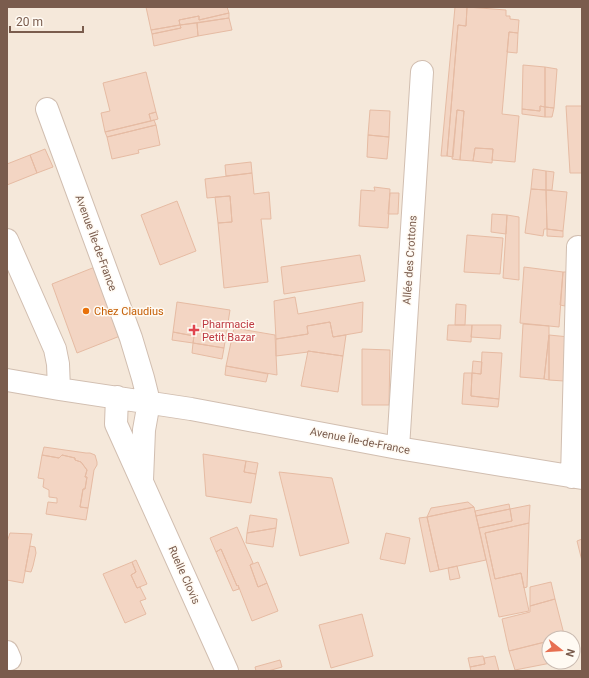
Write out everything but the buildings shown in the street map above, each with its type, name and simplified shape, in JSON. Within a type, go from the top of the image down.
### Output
[{"type":"street","name":"Allée des Crottons","points":[[398,448],[422,72]]},
{"type":"street","name":"Avenue Île-de-France","points":[[47,109],[131,338],[149,402]]},
{"type":"street","points":[[7,240],[55,349],[58,364],[59,389]]},
{"type":"street","name":"Avenue Île-de-France","points":[[7,380],[191,409],[398,448],[577,477],[578,247]]},
{"type":"street","name":"Ruelle Clovis","points":[[117,398],[116,424],[227,671]]},
{"type":"street","name":"Ruelle Clovis","points":[[142,480],[144,430],[149,402]]},
{"type":"shaded area","points":[[7,7],[582,7],[582,671],[7,671]]},
{"type":"place","name":"Chez Claudius","points":[[86,311]]},
{"type":"place","name":"Pharmacie Petit Bazar","points":[[194,330]]}]
